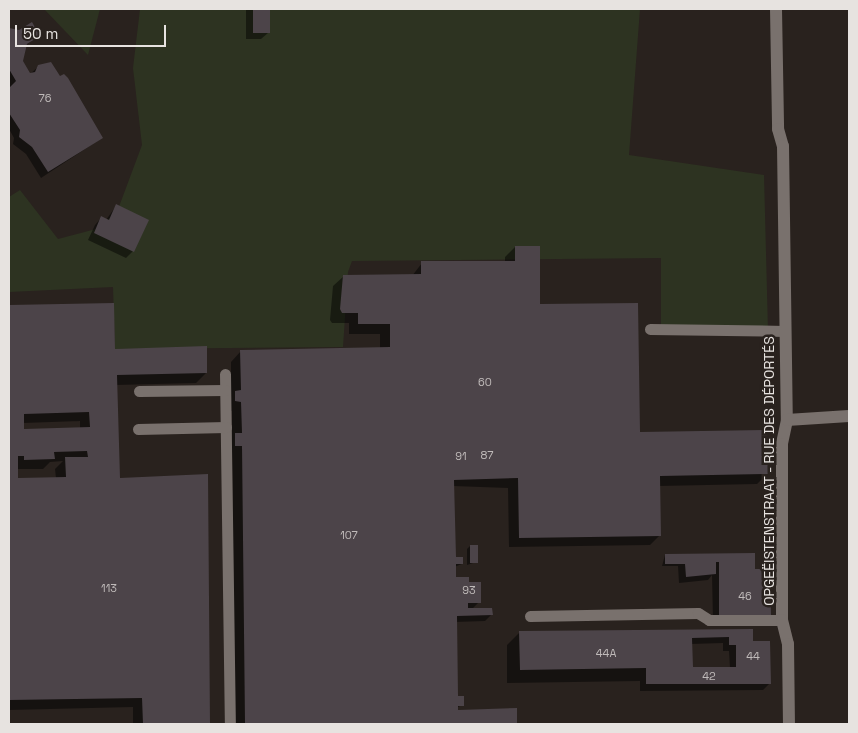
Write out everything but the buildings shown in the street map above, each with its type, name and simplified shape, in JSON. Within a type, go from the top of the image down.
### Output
[{"type":"street","name":"OPGEËISTENSTRAAT - RUE DES DÉPORTÉS","points":[[776,9],[778,129],[783,146],[787,420],[782,444],[782,620],[788,644],[789,724]]},
{"type":"street","points":[[787,420],[849,416]]},
{"type":"lane","points":[[650,329],[785,331]]},
{"type":"lane","points":[[225,374],[230,724]]},
{"type":"lane","points":[[139,391],[225,390]]},
{"type":"lane","points":[[138,429],[226,428]]},
{"type":"lane","points":[[530,616],[698,613],[710,620],[782,620]]},
{"type":"green space","points":[[44,9],[100,9],[88,55]]},
{"type":"green space","points":[[140,9],[640,9],[629,155],[764,175],[768,330],[661,327],[661,258],[352,261],[348,272],[343,347],[115,349],[113,287],[9,292],[9,197],[20,190],[58,239],[96,229],[117,212],[142,145],[133,68]]}]
